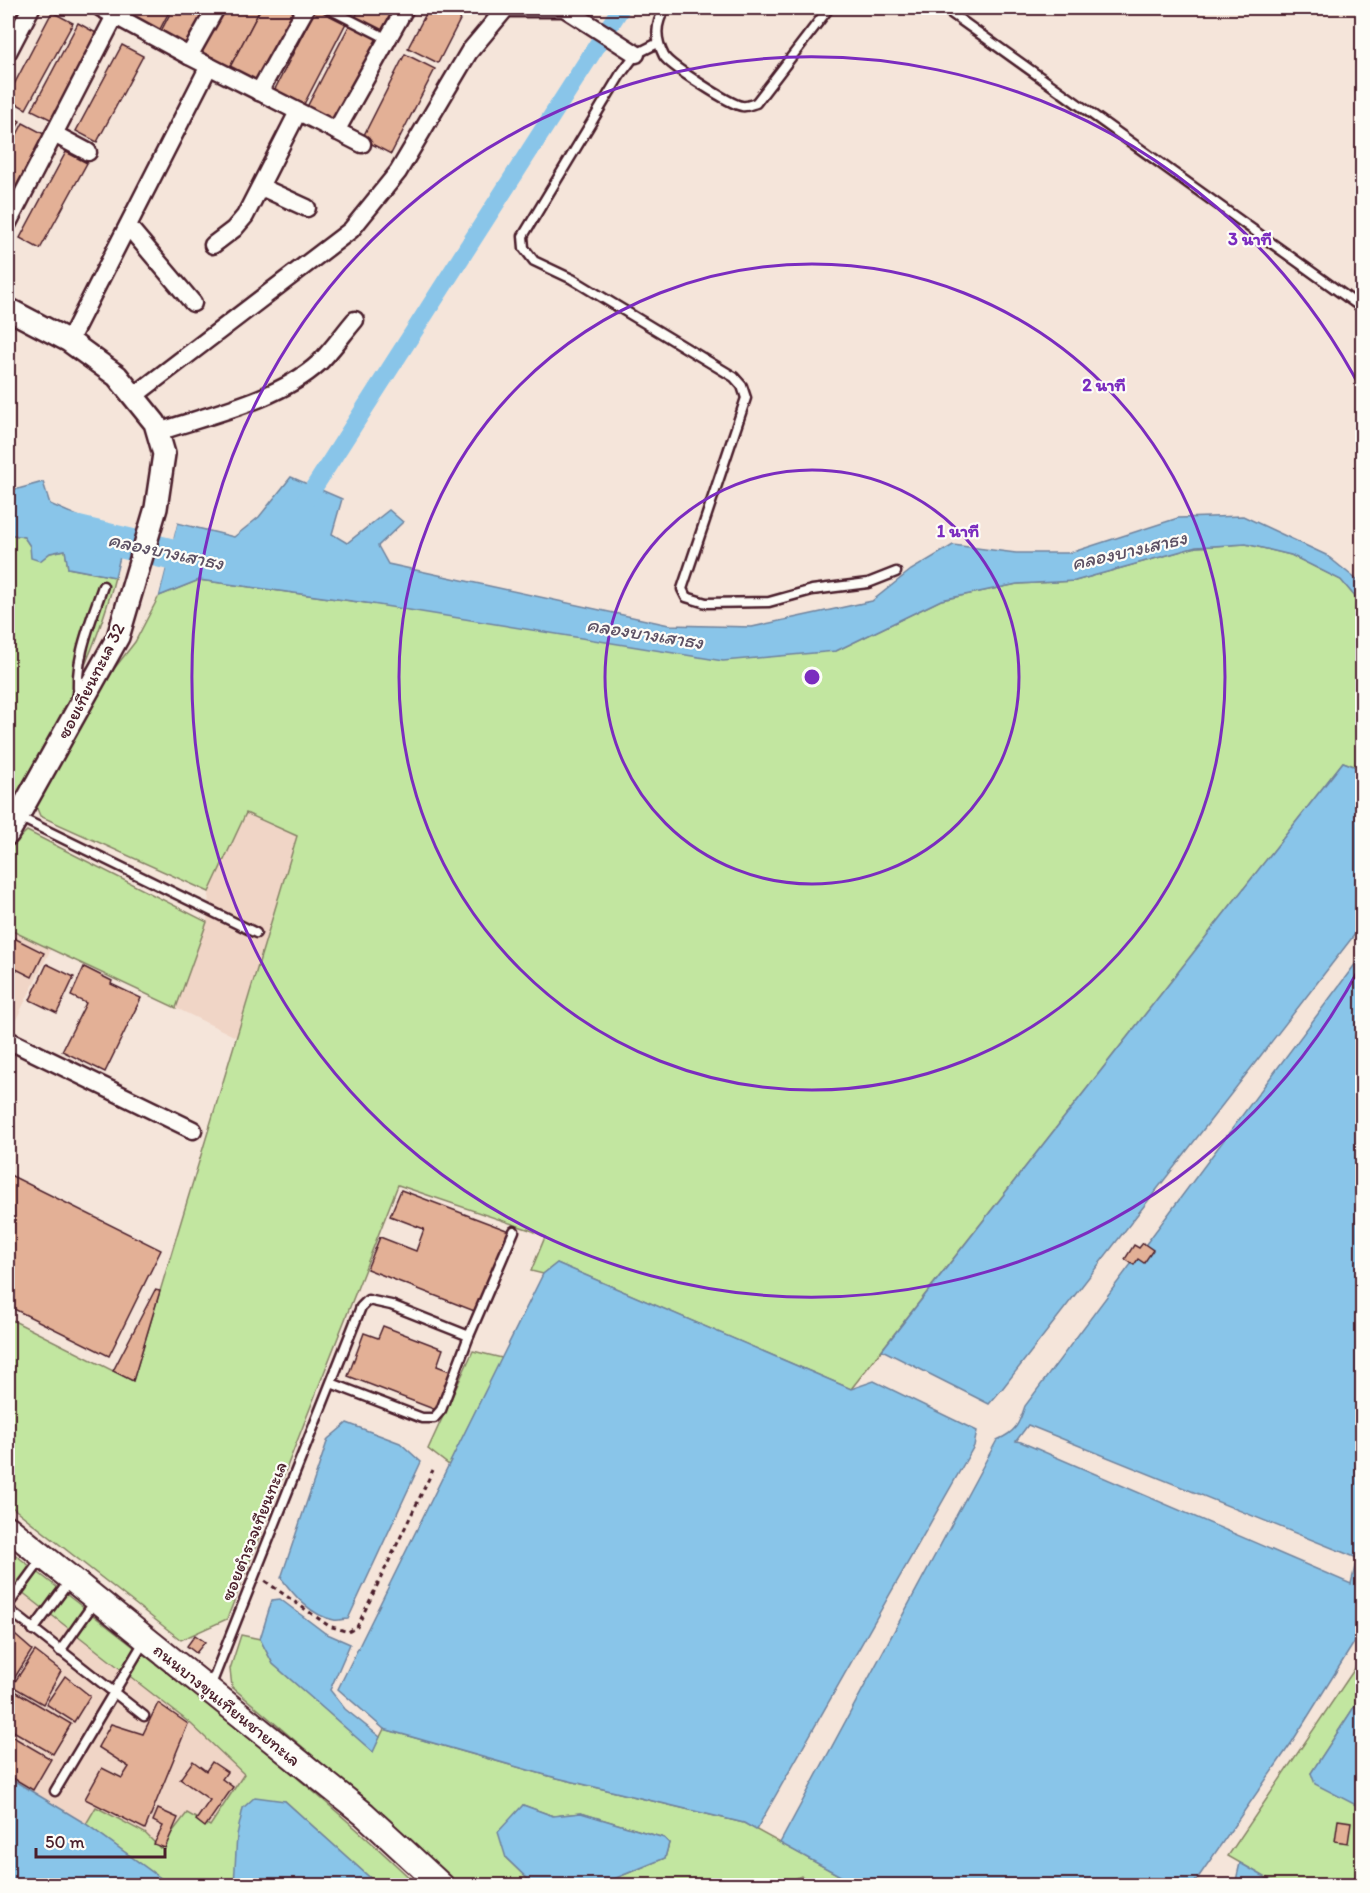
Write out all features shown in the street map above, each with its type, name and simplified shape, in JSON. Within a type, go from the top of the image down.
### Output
[{"type":"main road","name":"ถนนบางขุนเทียนชายทะเล","points":[[8,1528],[364,1814],[442,1886]]},
{"type":"street","points":[[8,52],[30,8]]},
{"type":"street","points":[[189,56],[216,8]]},
{"type":"street","points":[[259,92],[306,8]]},
{"type":"street","points":[[336,131],[405,8]]},
{"type":"street","points":[[134,396],[351,230],[398,172],[469,52],[506,8],[564,8],[636,54]]},
{"type":"street","points":[[8,222],[54,134],[112,10],[189,56],[362,144]]},
{"type":"street","points":[[69,341],[209,66]]},
{"type":"street","points":[[213,245],[234,229],[245,216],[298,112]]},
{"type":"street","points":[[54,134],[88,152]]},
{"type":"street","points":[[261,187],[306,208]]},
{"type":"street","points":[[128,226],[192,303]]},
{"type":"street","name":"ซอยเทียนทะเล 32","points":[[8,309],[69,341],[117,376],[155,423],[164,454],[156,508],[118,637],[13,825]]},
{"type":"street","points":[[158,432],[251,402],[294,380],[319,363],[355,320]]},
{"type":"street","points":[[8,1040],[193,1130]]},
{"type":"lane","points":[[327,8],[388,39]]},
{"type":"lane","points":[[665,8],[657,22],[658,43],[665,59],[728,102],[744,107],[756,103],[829,8]]},
{"type":"lane","points":[[944,8],[1362,308]]},
{"type":"lane","points":[[658,43],[636,54],[620,75],[523,236],[524,248],[534,261],[572,279],[734,377],[742,386],[746,398],[690,559],[682,588],[686,597],[706,603],[769,602],[812,590],[868,583],[896,572]]},
{"type":"lane","points":[[80,704],[77,686],[79,667],[84,642],[103,586]]},
{"type":"lane","points":[[13,825],[256,933]]},
{"type":"lane","points":[[331,1383],[422,1418],[434,1418],[441,1410],[469,1336],[514,1231]]},
{"type":"lane","name":"ซอยตำรวจเทียนทะเล","points":[[209,1690],[361,1307],[368,1300],[391,1305],[469,1336]]},
{"type":"lane","points":[[43,1557],[8,1607],[33,1630],[144,1716]]},
{"type":"lane","points":[[33,1630],[71,1579]]},
{"type":"lane","points":[[60,1651],[97,1600]]},
{"type":"lane","points":[[56,1791],[145,1640]]},
{"type":"path","points":[[255,1574],[329,1626],[348,1632],[357,1627],[433,1470]]},
{"type":"shaded area","points":[[246,813],[297,836],[236,1037],[176,1008],[207,922],[209,892]]},
{"type":"shaded area","points":[[8,929],[51,949],[8,1036]]},
{"type":"shaded area","points":[[8,1581],[191,1724],[244,1774],[210,1826],[160,1848],[145,1833],[96,1807],[86,1824],[8,1777]]},
{"type":"green space","points":[[8,534],[24,537],[40,561],[50,553],[65,550],[68,568],[115,577],[96,639],[84,668],[56,726],[8,810]]},
{"type":"green space","points":[[1246,544],[1291,555],[1341,580],[1362,605],[1362,769],[1343,762],[851,1389],[557,1263],[543,1274],[531,1271],[545,1237],[398,1185],[227,1619],[181,1640],[8,1504],[8,1318],[133,1381],[297,836],[246,813],[209,892],[40,816],[36,806],[99,688],[135,642],[159,596],[199,580],[366,603],[836,651],[941,600],[1017,584],[1075,581],[1196,547]]},
{"type":"green space","points":[[27,831],[207,922],[176,1008],[8,929],[8,855],[14,843]]},
{"type":"green space","points":[[473,1351],[502,1358],[449,1465],[428,1449]]},
{"type":"green space","points":[[8,1549],[268,1754],[319,1796],[417,1885],[378,1885],[285,1801],[236,1877],[234,1885],[170,1885],[86,1824],[96,1807],[145,1833],[160,1848],[187,1813],[210,1826],[244,1774],[191,1724],[8,1581]]},
{"type":"green space","points":[[241,1635],[260,1639],[273,1664],[373,1751],[384,1729],[549,1776],[744,1823],[857,1885],[817,1885],[801,1876],[778,1886],[599,1885],[665,1858],[669,1843],[664,1838],[581,1813],[553,1816],[523,1805],[506,1858],[534,1885],[448,1885],[352,1789],[232,1687],[230,1669]]},
{"type":"green space","points":[[1362,1658],[1362,1695],[1311,1773],[1356,1805],[1362,1805],[1362,1885],[1279,1885],[1228,1856]]},
{"type":"water","points":[[291,477],[342,499],[332,534],[347,543],[389,510],[403,522],[378,546],[388,564],[669,625],[752,627],[872,601],[911,570],[953,545],[1016,553],[1070,553],[1178,518],[1243,516],[1326,555],[1362,584],[1362,605],[1341,580],[1291,555],[1246,544],[1196,547],[1075,581],[1017,584],[941,600],[836,651],[723,661],[366,603],[199,580],[159,596],[177,523],[234,537],[259,517]]},
{"type":"water","points":[[43,482],[50,504],[125,537],[115,577],[68,568],[65,550],[50,553],[40,561],[31,558],[30,546],[24,537],[8,534],[8,487],[18,489]]},
{"type":"water","points":[[1343,762],[1362,769],[1362,925],[1002,1389],[989,1404],[882,1350]]},
{"type":"water","points":[[1362,955],[1362,1630],[1292,1742],[1193,1885],[857,1885],[780,1843],[997,1440],[1009,1434],[1016,1427],[1025,1406]],"holes":[[[1028,1425],[1357,1558],[1351,1584],[1016,1441]]]},
{"type":"water","points":[[557,1263],[851,1389],[874,1381],[977,1431],[974,1446],[756,1830],[744,1823],[549,1776],[384,1729],[338,1689],[543,1274]]},
{"type":"water","points":[[347,1423],[400,1443],[421,1462],[348,1619],[336,1620],[326,1618],[311,1609],[297,1598],[281,1578],[328,1439]]},
{"type":"water","points":[[280,1599],[325,1633],[350,1644],[330,1690],[345,1709],[380,1737],[373,1752],[273,1664],[260,1639],[272,1600]]},
{"type":"water","points":[[1362,1695],[1362,1805],[1356,1805],[1315,1784],[1311,1773]]},
{"type":"water","points":[[8,1777],[86,1824],[170,1885],[8,1885]]},
{"type":"water","points":[[255,1797],[285,1801],[378,1885],[234,1885],[237,1835],[243,1808]]},
{"type":"water","points":[[523,1805],[553,1816],[581,1813],[664,1838],[669,1843],[665,1858],[599,1885],[534,1885],[506,1858],[498,1832]]},
{"type":"water","points":[[1240,1863],[1279,1885],[1235,1885]]},
{"type":"pier","points":[[176,520],[178,520],[158,599],[157,596]]},
{"type":"building","points":[[134,8],[171,8],[158,33],[128,18]]},
{"type":"building","points":[[173,8],[210,8],[188,50],[159,35]]},
{"type":"building","points":[[224,8],[261,8],[228,71],[198,56]]},
{"type":"building","points":[[261,8],[298,8],[257,87],[228,71]]},
{"type":"building","points":[[316,8],[346,23],[302,108],[273,93]]},
{"type":"building","points":[[334,8],[355,8],[350,16]]},
{"type":"building","points":[[360,8],[397,8],[384,33],[355,18]]},
{"type":"building","points":[[429,8],[466,8],[438,63],[408,48]]},
{"type":"building","points":[[52,12],[73,23],[26,109],[8,99],[8,96]]},
{"type":"building","points":[[78,23],[98,34],[52,120],[32,110]]},
{"type":"building","points":[[350,24],[379,39],[336,124],[306,109]]},
{"type":"building","points":[[122,45],[143,56],[97,142],[76,131]]},
{"type":"building","points":[[405,54],[435,69],[391,154],[362,139]]},
{"type":"building","points":[[8,115],[20,121],[8,144]]},
{"type":"building","points":[[23,123],[44,134],[8,201],[8,152]]},
{"type":"building","points":[[66,152],[87,163],[40,249],[20,238]]},
{"type":"building","points":[[8,935],[44,953],[32,977],[8,965]]},
{"type":"building","points":[[47,964],[74,977],[57,1013],[30,1000]]},
{"type":"building","points":[[84,967],[112,981],[111,984],[141,998],[105,1072],[62,1051],[86,1003],[71,996]]},
{"type":"building","points":[[8,1174],[161,1250],[109,1356],[8,1306]]},
{"type":"building","points":[[401,1190],[509,1231],[477,1312],[367,1269],[380,1237],[416,1251],[424,1229],[390,1216]]},
{"type":"building","points":[[1143,1243],[1153,1250],[1144,1263],[1138,1259],[1134,1265],[1125,1259],[1134,1245],[1139,1248]]},
{"type":"building","points":[[155,1290],[160,1291],[133,1381],[113,1371]]},
{"type":"building","points":[[383,1326],[443,1349],[437,1366],[450,1371],[436,1410],[348,1376],[364,1333],[378,1338]]},
{"type":"building","points":[[8,1629],[32,1650],[10,1685],[8,1683]]},
{"type":"building","points":[[195,1635],[205,1642],[196,1653],[187,1646]]},
{"type":"building","points":[[35,1651],[61,1671],[43,1704],[12,1686]]},
{"type":"building","points":[[65,1676],[90,1696],[74,1722],[46,1704]]},
{"type":"building","points":[[10,1688],[71,1724],[53,1754],[8,1728]]},
{"type":"building","points":[[158,1703],[188,1724],[145,1829],[85,1799],[102,1768],[122,1778],[129,1767],[98,1747],[111,1724],[143,1734]]},
{"type":"building","points":[[8,1734],[51,1759],[33,1790],[8,1775]]},
{"type":"building","points":[[193,1761],[206,1771],[212,1762],[227,1772],[222,1779],[233,1787],[205,1827],[196,1820],[210,1800],[180,1779]]},
{"type":"building","points":[[158,1809],[178,1818],[165,1848],[154,1844],[163,1826],[153,1821]]},
{"type":"building","points":[[1338,1820],[1351,1822],[1348,1843],[1335,1841]]},
{"type":"waterway","points":[[302,506],[621,8]]},
{"type":"waterway","name":"คลองบางเสาธง","points":[[8,515],[174,555],[213,562]]}]
